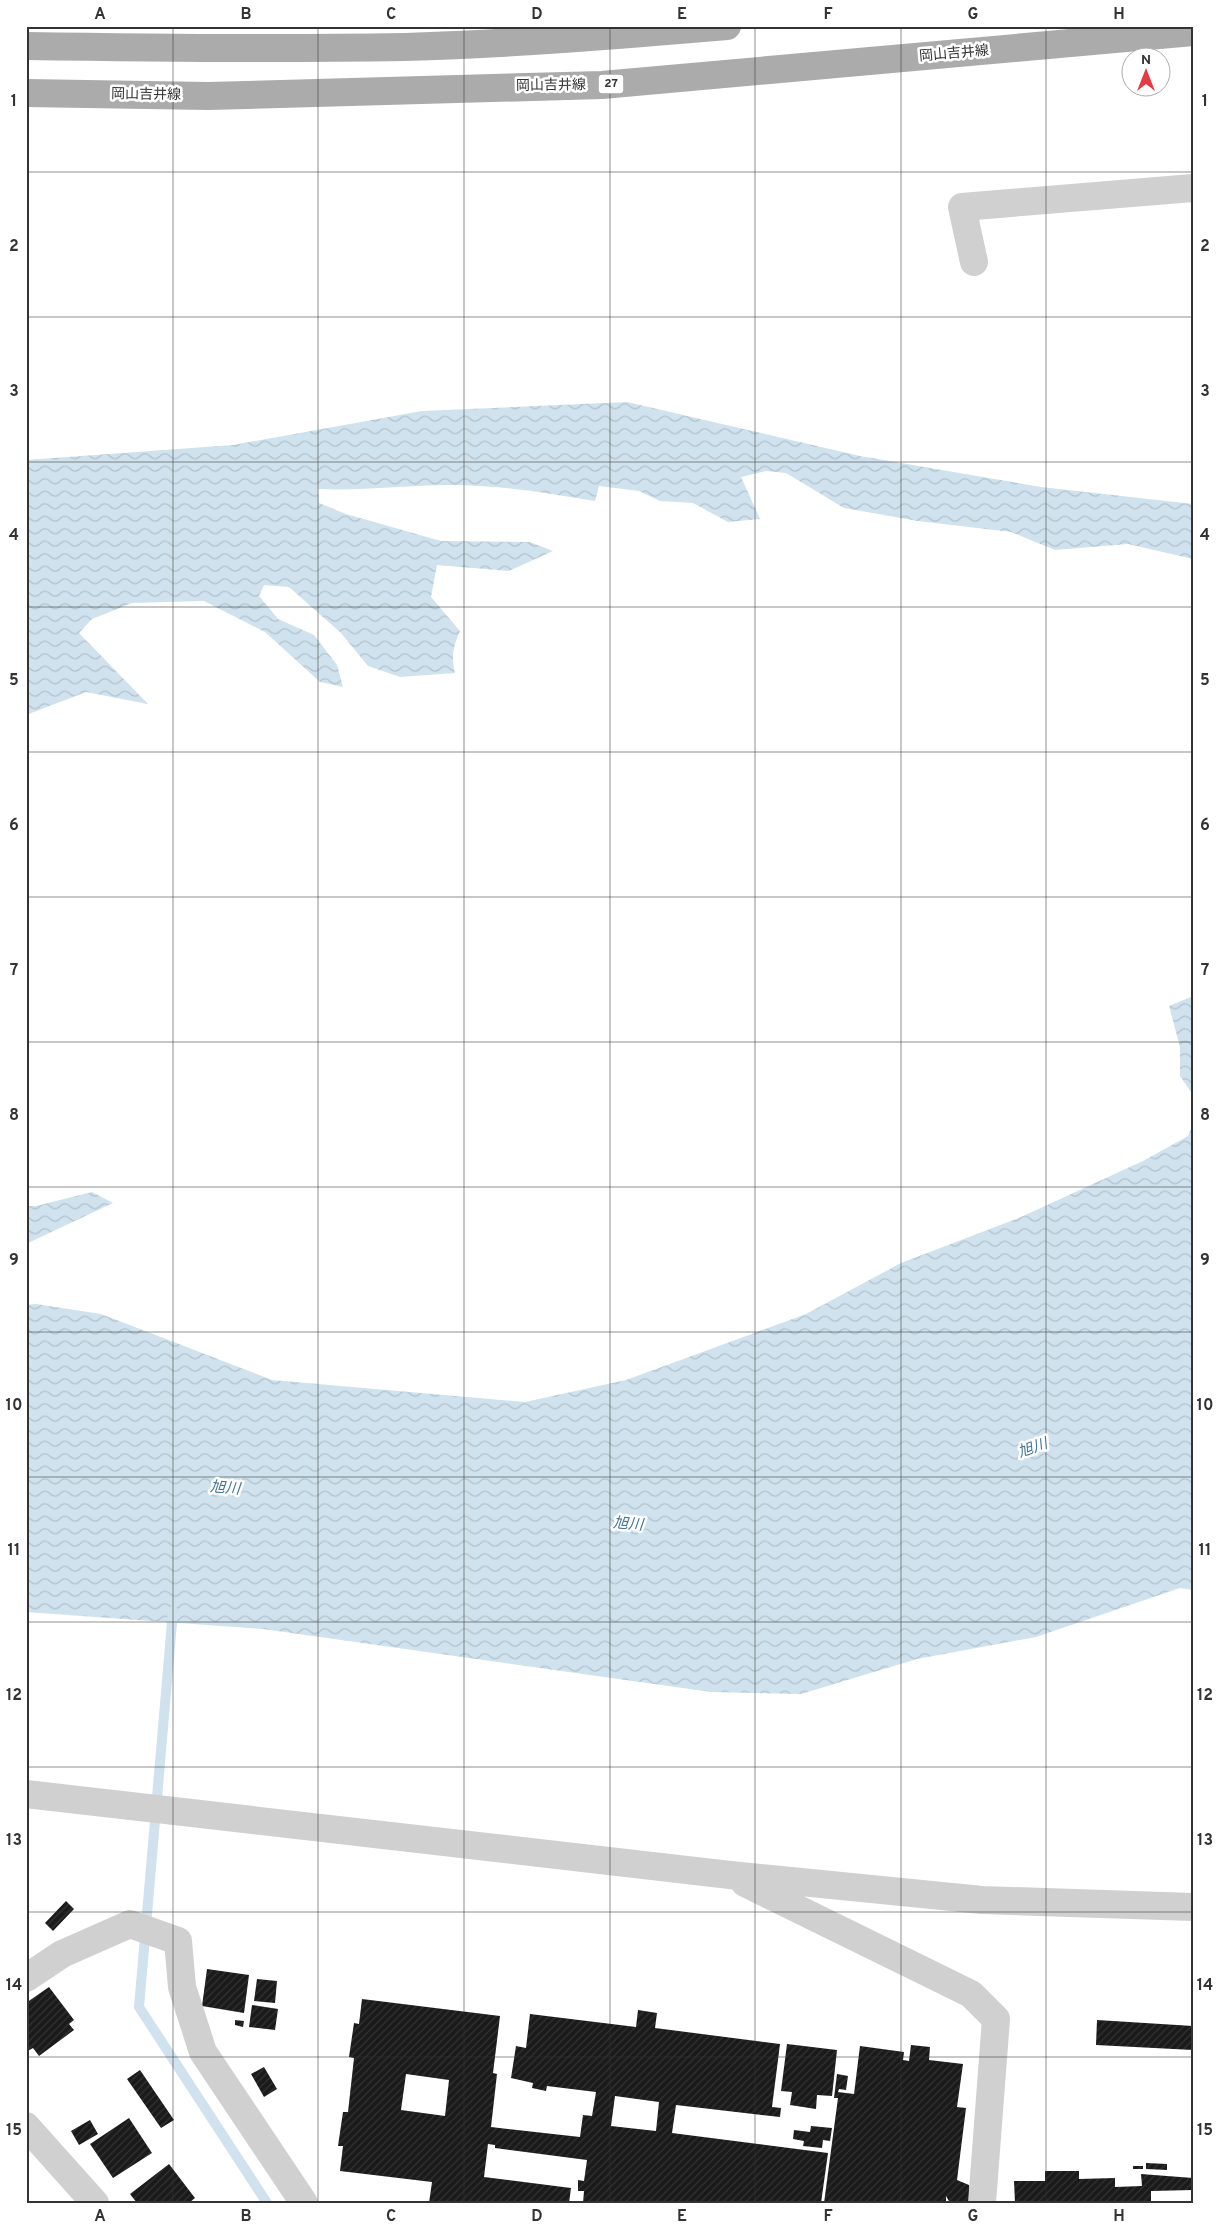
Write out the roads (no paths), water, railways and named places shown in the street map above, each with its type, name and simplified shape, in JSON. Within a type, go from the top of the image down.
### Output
[{"type":"main road","points":[[26,46],[207,48],[407,47],[599,37],[727,26]]},
{"type":"main road","name":"岡山吉井線","points":[[26,93],[208,96],[602,85],[1193,32]]},
{"type":"street","points":[[974,262],[962,206],[1193,188]]},
{"type":"street","points":[[26,1794],[730,1876],[982,1900],[1193,1907]]},
{"type":"street","points":[[730,1876],[971,1994],[996,2019],[982,2203]]},
{"type":"street","points":[[26,1978],[62,1954],[130,1924],[178,1941],[182,1987],[203,2052],[304,2203]]},
{"type":"street","points":[[26,2126],[95,2203]]},
{"type":"water","points":[[627,402],[860,456],[1041,487],[1193,504],[1193,559],[1128,544],[1055,550],[1011,532],[918,521],[844,508],[786,473],[766,471],[741,477],[760,519],[728,522],[693,503],[660,501],[639,491],[599,486],[595,501],[523,490],[469,485],[318,489],[319,503],[346,514],[441,541],[530,542],[553,551],[509,571],[437,565],[431,597],[460,631],[453,652],[455,673],[400,677],[368,666],[341,633],[289,587],[264,585],[259,596],[278,619],[314,635],[337,665],[343,687],[320,682],[265,632],[204,601],[132,603],[92,619],[79,633],[148,704],[86,692],[26,715],[26,460],[233,445],[422,411]]},
{"type":"water","points":[[1193,996],[1193,1095],[1180,1076],[1180,1047],[1169,1006]]},
{"type":"water","name":"旭川","points":[[1193,1123],[1193,1590],[1180,1588],[1036,1637],[917,1659],[801,1694],[711,1692],[263,1629],[26,1612],[26,1305],[36,1304],[101,1314],[272,1380],[525,1402],[626,1380],[806,1314],[901,1263],[1021,1217],[1143,1161],[1188,1136]]},
{"type":"water","points":[[92,1192],[113,1203],[26,1244],[26,1206],[36,1206]]},
{"type":"waterway","points":[[173,1611],[139,2007],[267,2203]]}]
